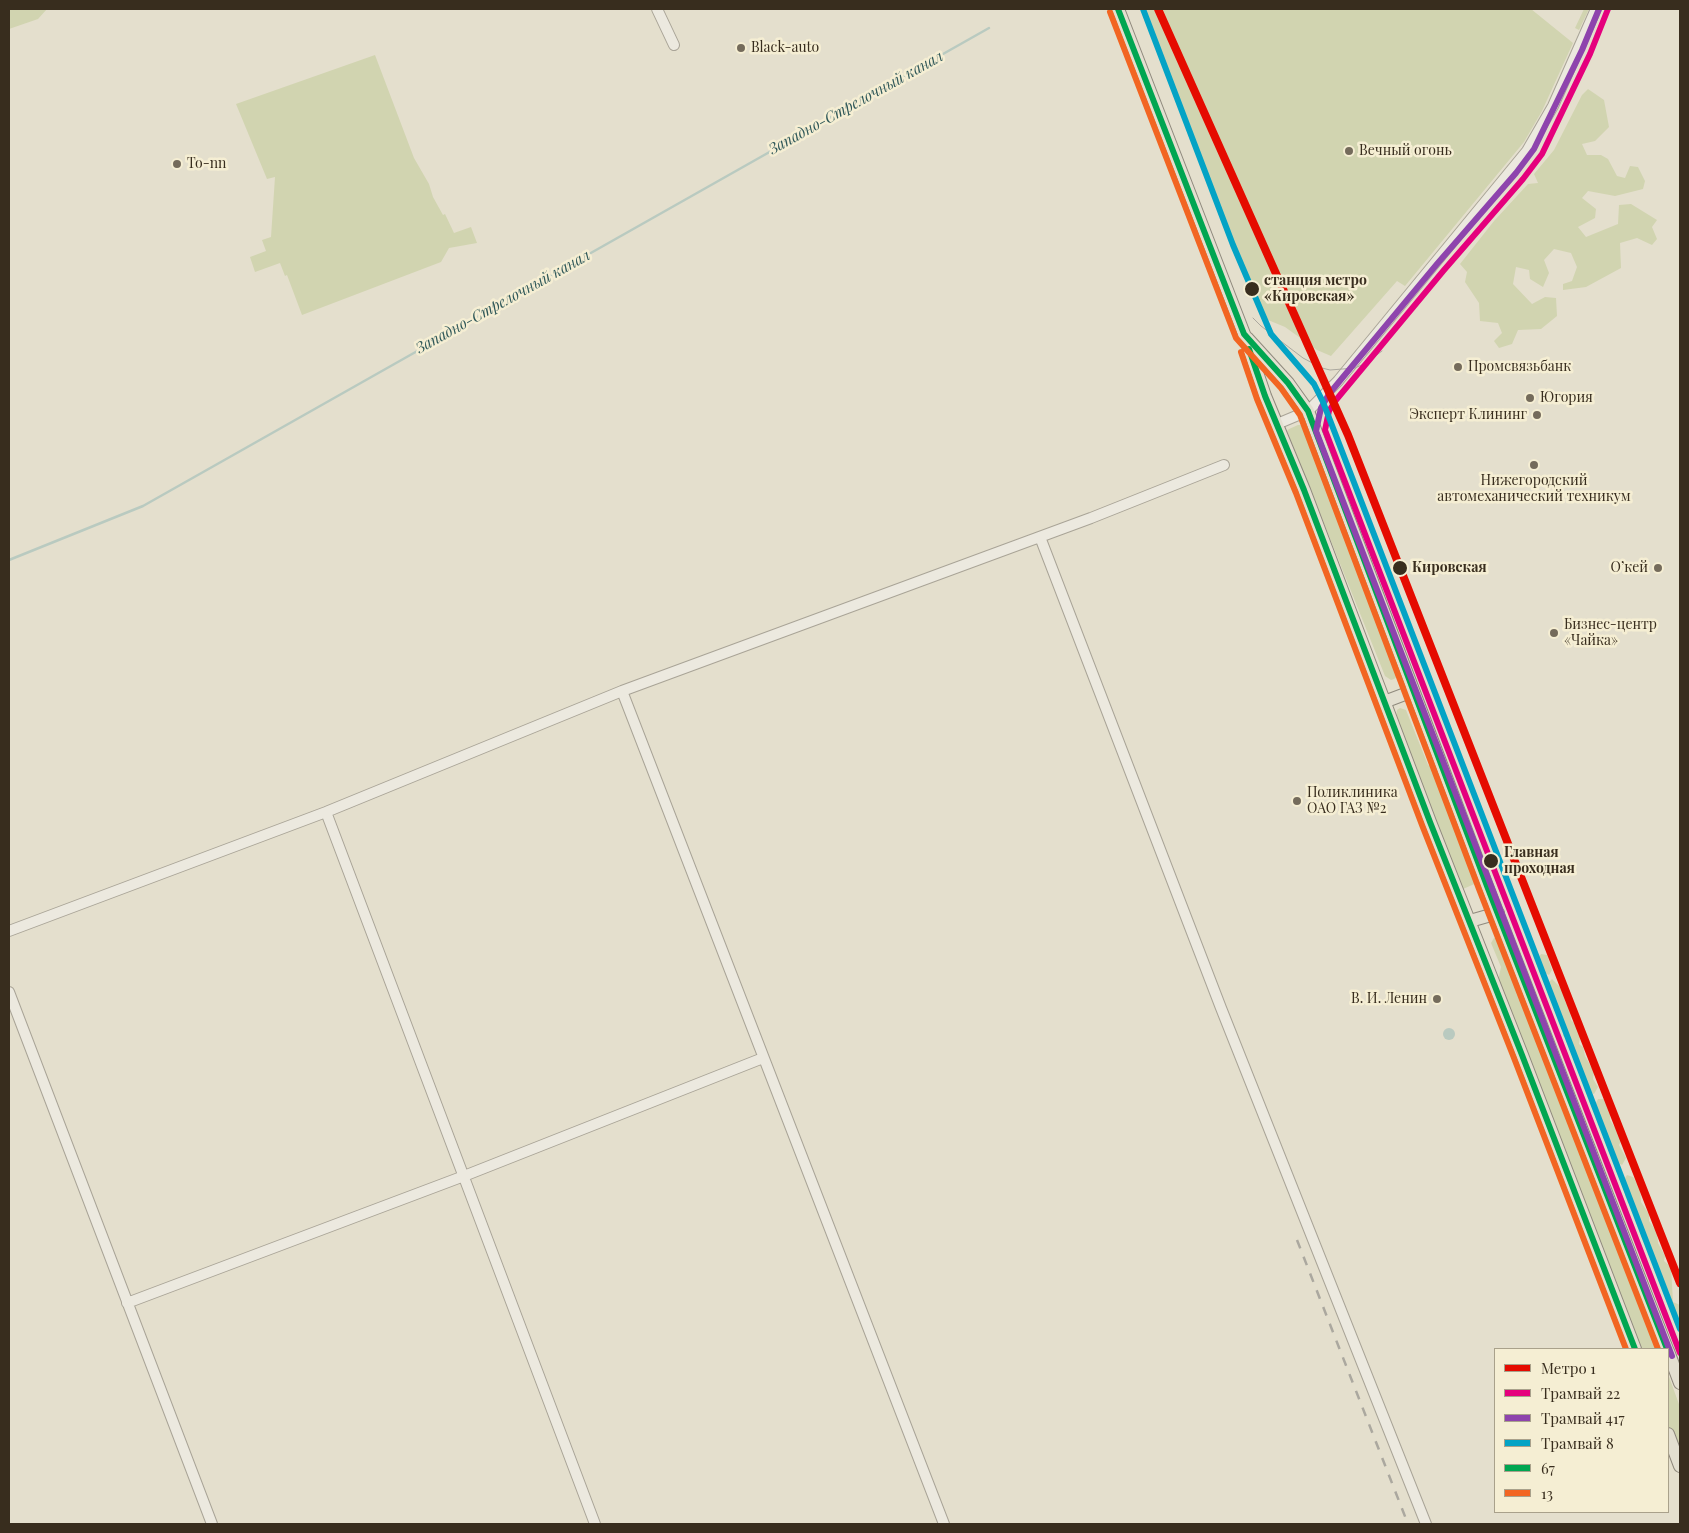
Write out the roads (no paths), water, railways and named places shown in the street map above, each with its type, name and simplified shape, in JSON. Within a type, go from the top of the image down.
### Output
[{"type":"main road","points":[[1118,9],[1244,334],[1265,396],[1635,1348]]},
{"type":"main road","points":[[1244,334],[1288,383],[1308,412],[1412,691],[1666,1348]]},
{"type":"main road","points":[[1384,702],[1412,691]]},
{"type":"main road","points":[[1470,921],[1498,913]]},
{"type":"main road","points":[[1669,1355],[1680,1384]]},
{"type":"main road","points":[[1669,1437],[1680,1466]]},
{"type":"street","points":[[657,9],[674,45]]},
{"type":"street","points":[[1277,424],[1308,412],[1338,381],[1527,151],[1553,106],[1596,9]]},
{"type":"street","points":[[9,931],[326,812],[622,691],[1040,537],[1224,465]]},
{"type":"street","points":[[1040,537],[1221,1008],[1426,1524]]},
{"type":"street","points":[[622,691],[944,1524]]},
{"type":"street","points":[[326,812],[595,1524]]},
{"type":"street","points":[[9,992],[212,1524]]},
{"type":"street","points":[[127,1303],[464,1176],[764,1058]]},
{"type":"waterway","name":"Западно-Стрелочный канал","points":[[9,560],[143,506],[989,28]]},
{"type":"tram line","name":"8","points":[[1143,9],[1233,245],[1271,334],[1314,384],[1323,402],[1680,1329]]},
{"type":"tram line","name":"417","points":[[1599,9],[1582,50],[1534,149],[1516,173],[1437,264],[1329,394],[1321,408],[1316,431],[1669,1348]]},
{"type":"tram line","name":"22","points":[[1608,9],[1590,54],[1542,154],[1336,400],[1329,411],[1325,430],[1680,1353]]},
{"type":"tram line","points":[[1253,318],[1303,358],[1322,368],[1330,370],[1355,368],[1366,363],[1382,351]]},
{"type":"tram line","name":"417","points":[[1669,1348],[1672,1356]]},
{"type":"railway","points":[[1297,1240],[1408,1524]]},
{"type":"metro line","name":"1","points":[[1158,9],[1348,435],[1680,1283]]},
{"type":"place","name":"Black-auto","points":[[741,48]]},
{"type":"place","name":"Вечный огонь","points":[[1349,151]]},
{"type":"place","name":"To-nn","points":[[177,164]]},
{"type":"place","name":"станция метро «Кировская»","points":[[1252,289]]},
{"type":"place","name":"Промсвязьбанк","points":[[1458,367]]},
{"type":"place","name":"Югория","points":[[1530,398]]},
{"type":"place","name":"Эксперт Клининг","points":[[1537,415]]},
{"type":"place","name":"Нижегородский автомеханический техникум","points":[[1534,465]]},
{"type":"place","name":"Кировская","points":[[1400,568]]},
{"type":"place","name":"О’кей","points":[[1658,568]]},
{"type":"place","name":"Бизнес-центр «Чайка»","points":[[1554,633]]},
{"type":"place","name":"Поликлиника ОАО ГАЗ №2","points":[[1297,801]]},
{"type":"place","name":"Главная проходная","points":[[1491,861]]},
{"type":"place","name":"В. И. Ленин","points":[[1437,999]]}]
